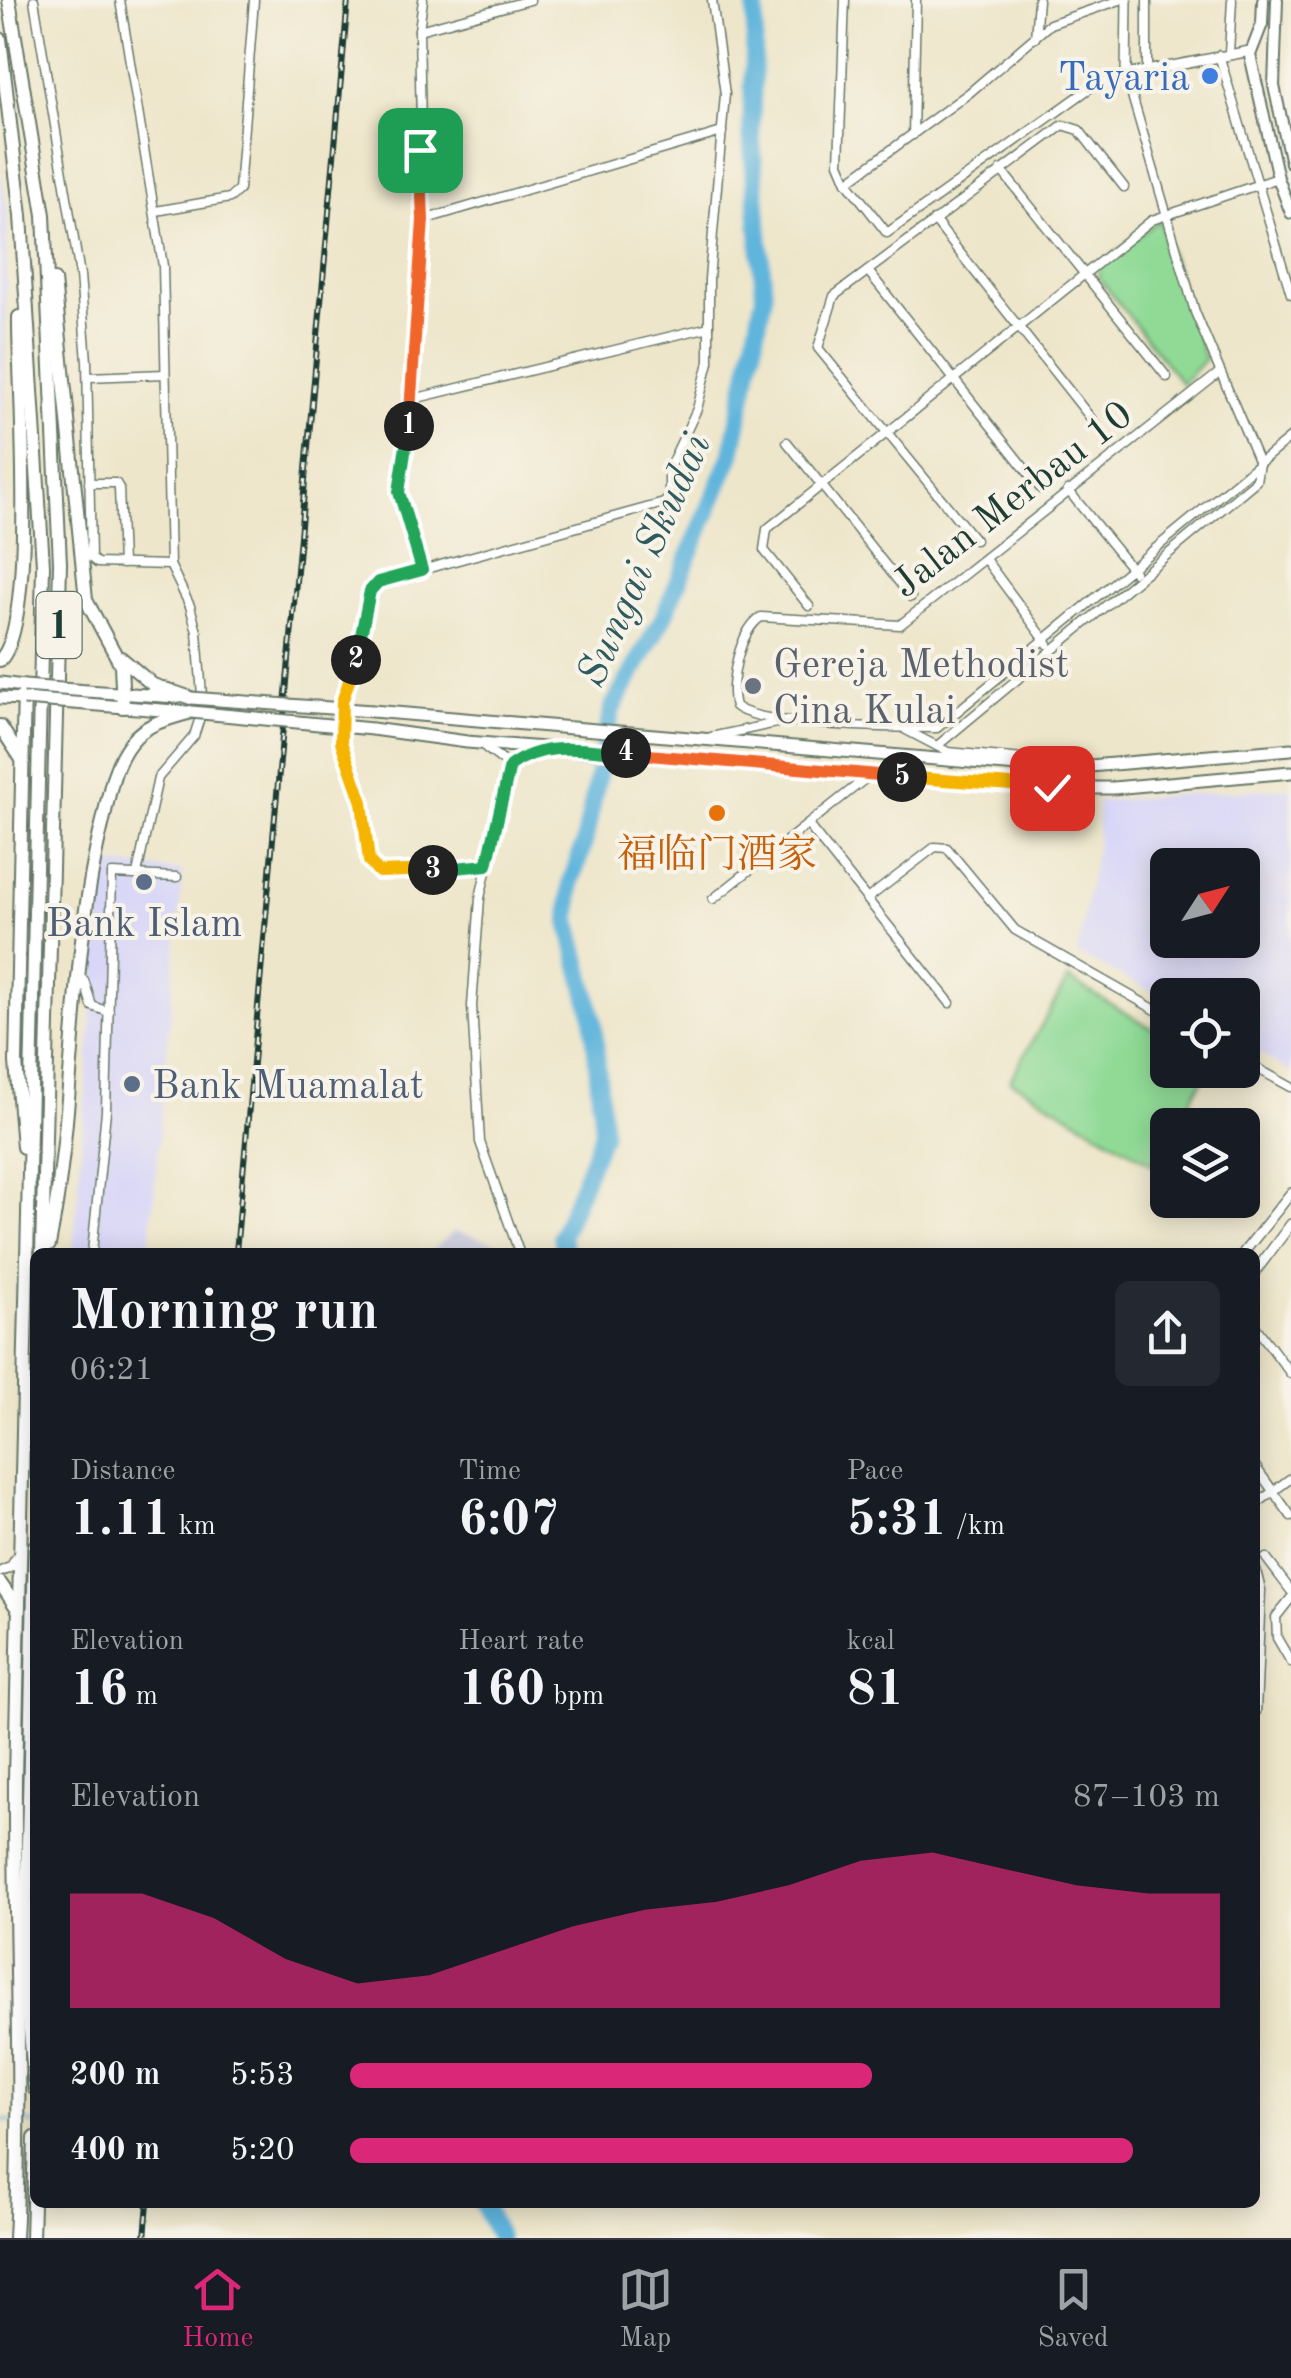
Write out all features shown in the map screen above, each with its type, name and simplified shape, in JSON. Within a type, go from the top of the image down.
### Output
[{"type":"highway","name":"1","points":[[9,0],[44,215],[60,563],[45,1248]]},
{"type":"highway","name":"1","points":[[0,39],[20,216],[42,565],[29,1220],[26,1971],[30,2023]]},
{"type":"highway","points":[[44,215],[84,519],[86,600],[120,665],[124,700]]},
{"type":"highway","points":[[0,660],[16,630],[23,560],[20,216]]},
{"type":"highway","points":[[110,644],[142,677],[191,705]]},
{"type":"highway","points":[[24,692],[16,1062],[29,1220]]},
{"type":"highway","points":[[46,1248],[61,1183],[75,992],[93,860],[121,758],[144,729],[191,705]]},
{"type":"highway","points":[[0,726],[24,764]]},
{"type":"highway","name":"1","points":[[15,2238],[30,2138],[21,2099],[14,1970],[20,1584],[28,1547]]},
{"type":"highway","points":[[0,1583],[19,1615]]},
{"type":"highway","name":"1","points":[[31,2208],[32,2238]]},
{"type":"main road","points":[[1263,0],[1253,51],[1278,178],[1291,213]]},
{"type":"main road","points":[[1277,0],[1274,86],[1291,163]]},
{"type":"main road","points":[[1253,51],[1268,41],[1274,53]]},
{"type":"main road","points":[[1253,51],[1264,66],[1274,53]]},
{"type":"main road","points":[[0,683],[24,692],[87,698],[372,711],[686,741],[1054,769],[1291,749]]},
{"type":"main road","points":[[0,698],[24,692]]},
{"type":"main road","points":[[191,705],[467,742],[870,775],[1113,788],[1291,772]]},
{"type":"street","points":[[34,0],[80,275],[88,377],[90,482],[84,519],[91,558],[170,566]]},
{"type":"street","points":[[120,0],[162,266],[170,566],[190,606],[203,708],[194,736],[158,778],[137,874]]},
{"type":"street","points":[[156,212],[230,198],[239,190],[254,0]]},
{"type":"street","points":[[422,570],[399,492],[413,399],[423,220],[419,30],[423,0]]},
{"type":"street","points":[[419,30],[530,0]]},
{"type":"street","points":[[487,865],[379,872],[372,867],[362,802],[341,742],[342,702],[356,664],[370,591],[378,582],[664,503],[669,498],[669,468],[697,409],[709,362],[725,94],[712,0]]},
{"type":"street","points":[[845,0],[838,163],[881,229],[895,231],[1093,86],[1147,69],[1253,51]]},
{"type":"street","points":[[912,134],[916,0]]},
{"type":"street","points":[[1036,38],[1038,0]]},
{"type":"street","points":[[1147,0],[1147,69]]},
{"type":"street","points":[[1232,0],[1224,54],[1291,294]]},
{"type":"street","points":[[847,182],[1067,15],[1118,1],[1126,74],[1194,312],[1259,463],[1256,481],[936,746]]},
{"type":"street","points":[[975,540],[818,348],[834,296],[1000,170],[1068,125],[1079,130],[1124,187]]},
{"type":"street","points":[[423,220],[722,132]]},
{"type":"street","points":[[1000,170],[1167,377]]},
{"type":"street","points":[[809,606],[762,544],[767,529],[1166,212],[1278,178]]},
{"type":"street","points":[[934,220],[1097,426]]},
{"type":"street","points":[[868,270],[1042,489]]},
{"type":"street","points":[[413,399],[709,328]]},
{"type":"street","name":"Jalan Merbau 10","points":[[788,720],[744,714],[735,706],[746,633],[761,617],[900,625],[1219,373]]},
{"type":"street","points":[[88,377],[166,374]]},
{"type":"street","points":[[686,741],[788,720],[937,728],[1291,438]]},
{"type":"street","points":[[787,442],[911,597]]},
{"type":"street","points":[[90,482],[116,484],[119,488],[122,564]]},
{"type":"street","points":[[1068,490],[1139,579]]},
{"type":"street","points":[[985,559],[1053,650]]},
{"type":"street","points":[[902,728],[948,752],[1034,760],[1054,769]]},
{"type":"street","points":[[467,742],[493,750],[510,766]]},
{"type":"street","points":[[518,1248],[480,1142],[472,1006],[475,942],[487,865],[510,766],[533,752],[555,748]]},
{"type":"street","points":[[713,900],[870,775]]},
{"type":"street","points":[[808,825],[950,1004]]},
{"type":"street","points":[[867,899],[941,846],[1016,930],[1150,1007]]},
{"type":"street","points":[[92,1248],[106,1111],[112,874],[177,877]]},
{"type":"street","points":[[88,901],[83,989],[92,1006],[109,1012]]},
{"type":"street","points":[[1260,1070],[1291,1087]]},
{"type":"street","points":[[1247,1248],[1291,1193]]},
{"type":"street","points":[[1260,1265],[1291,1224]]},
{"type":"street","points":[[1260,1333],[1291,1374]]},
{"type":"street","points":[[1260,1473],[1291,1516]]},
{"type":"street","points":[[1260,1500],[1291,1478]]},
{"type":"street","points":[[0,1572],[12,1568],[28,1547]]},
{"type":"street","points":[[1266,1558],[1291,1594],[1276,1616],[1277,1638],[1291,1662]]},
{"type":"street","points":[[0,1583],[20,1584],[30,1567]]},
{"type":"street","points":[[1260,1586],[1260,1614]]},
{"type":"street","points":[[27,1902],[30,1891]]},
{"type":"shaded area","points":[[0,163],[7,212],[0,639]]},
{"type":"shaded area","points":[[1291,787],[1291,1073],[1260,1054],[1260,978],[1150,978],[1150,990],[1077,954],[1097,841],[1097,801]]},
{"type":"shaded area","points":[[104,864],[183,871],[149,1248],[73,1248]]},
{"type":"shaded area","points":[[455,1231],[500,1244],[502,1248],[435,1248]]},
{"type":"green space","points":[[1159,220],[1205,359],[1182,384],[1098,277],[1099,266]]},
{"type":"green space","points":[[1068,979],[1150,1027],[1150,1088],[1198,1088],[1186,1108],[1150,1108],[1150,1162],[1010,1080]]},
{"type":"waterway","name":"Sungai Skudai","points":[[564,1248],[561,1236],[603,1132],[593,1018],[569,922],[571,882],[584,843],[612,709],[663,618],[732,454],[764,295],[751,131],[756,0]]},
{"type":"waterway","points":[[0,2120],[13,2121]]},
{"type":"waterway","points":[[21,2122],[30,2123]]},
{"type":"waterway","name":"Sungai Skudai","points":[[485,2208],[499,2238]]},
{"type":"railway","points":[[236,1248],[348,0]]},
{"type":"railway","points":[[145,2238],[148,2208]]},
{"type":"place","name":"Tayaria","points":[[1210,76]]},
{"type":"place","name":"Gereja Methodist Cina Kulai","points":[[753,686]]},
{"type":"place","name":"福临门酒家","points":[[717,813]]},
{"type":"place","name":"Bank Islam","points":[[144,882]]},
{"type":"place","name":"Bank Muamalat","points":[[132,1084]]},
{"type":"route","points":[[420,150],[423,220],[413,399],[399,492],[422,570],[398,580],[378,582],[370,591],[364,602],[356,664],[339,722],[341,742],[362,802],[372,867],[379,872],[487,865],[510,766],[533,752],[555,748],[1052,788]]}]
